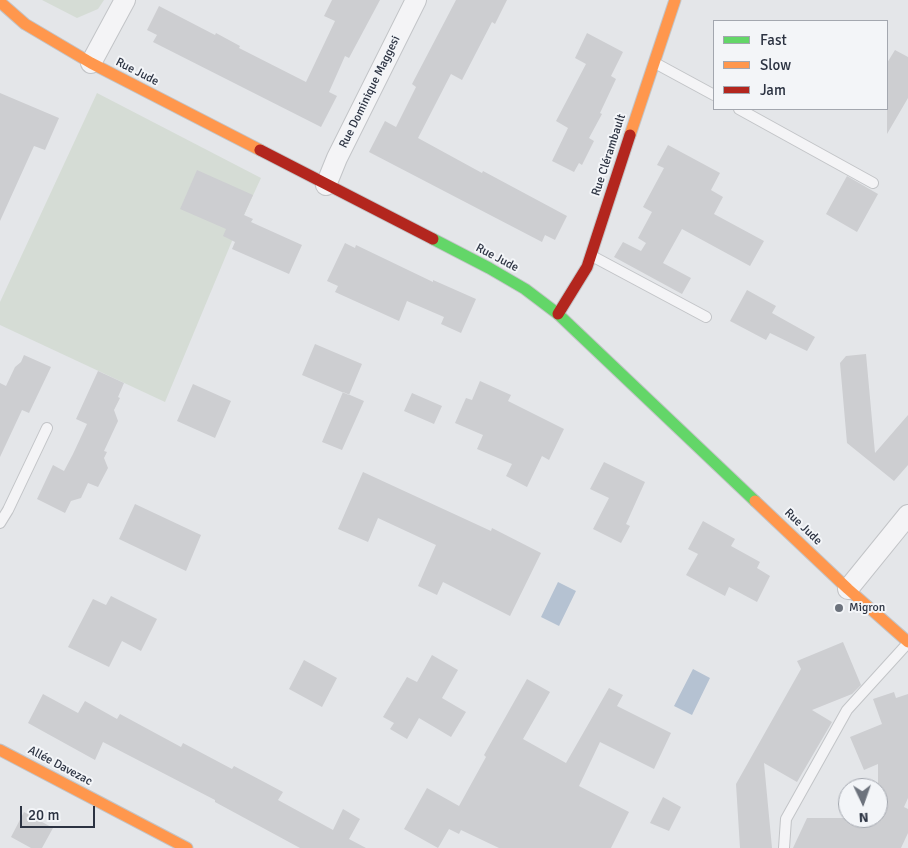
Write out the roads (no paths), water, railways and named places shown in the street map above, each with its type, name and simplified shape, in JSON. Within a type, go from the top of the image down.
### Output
[{"type":"street","points":[[91,63],[125,0]]},
{"type":"street","name":"Rue Dominique Maggesi","points":[[326,185],[337,158],[416,0]]},
{"type":"street","name":"Rue Clérambault","points":[[558,314],[587,267],[675,0]]},
{"type":"street","name":"Rue Jude","points":[[0,2],[25,24],[91,63],[489,268],[525,289],[558,314],[848,589],[908,643]]},
{"type":"street","points":[[848,589],[905,524]]},
{"type":"street","name":"Allée Davezac","points":[[0,750],[187,848]]},
{"type":"lane","points":[[654,62],[713,94]]},
{"type":"lane","points":[[741,110],[872,183]]},
{"type":"lane","points":[[591,256],[706,316]]},
{"type":"lane","points":[[0,523],[47,428]]},
{"type":"lane","points":[[784,848],[786,819],[847,710],[908,643]]},
{"type":"water","points":[[558,582],[576,591],[559,626],[541,617]]},
{"type":"water","points":[[693,669],[710,678],[692,715],[674,706]]},
{"type":"place","name":"Migron","points":[[839,608]]}]
